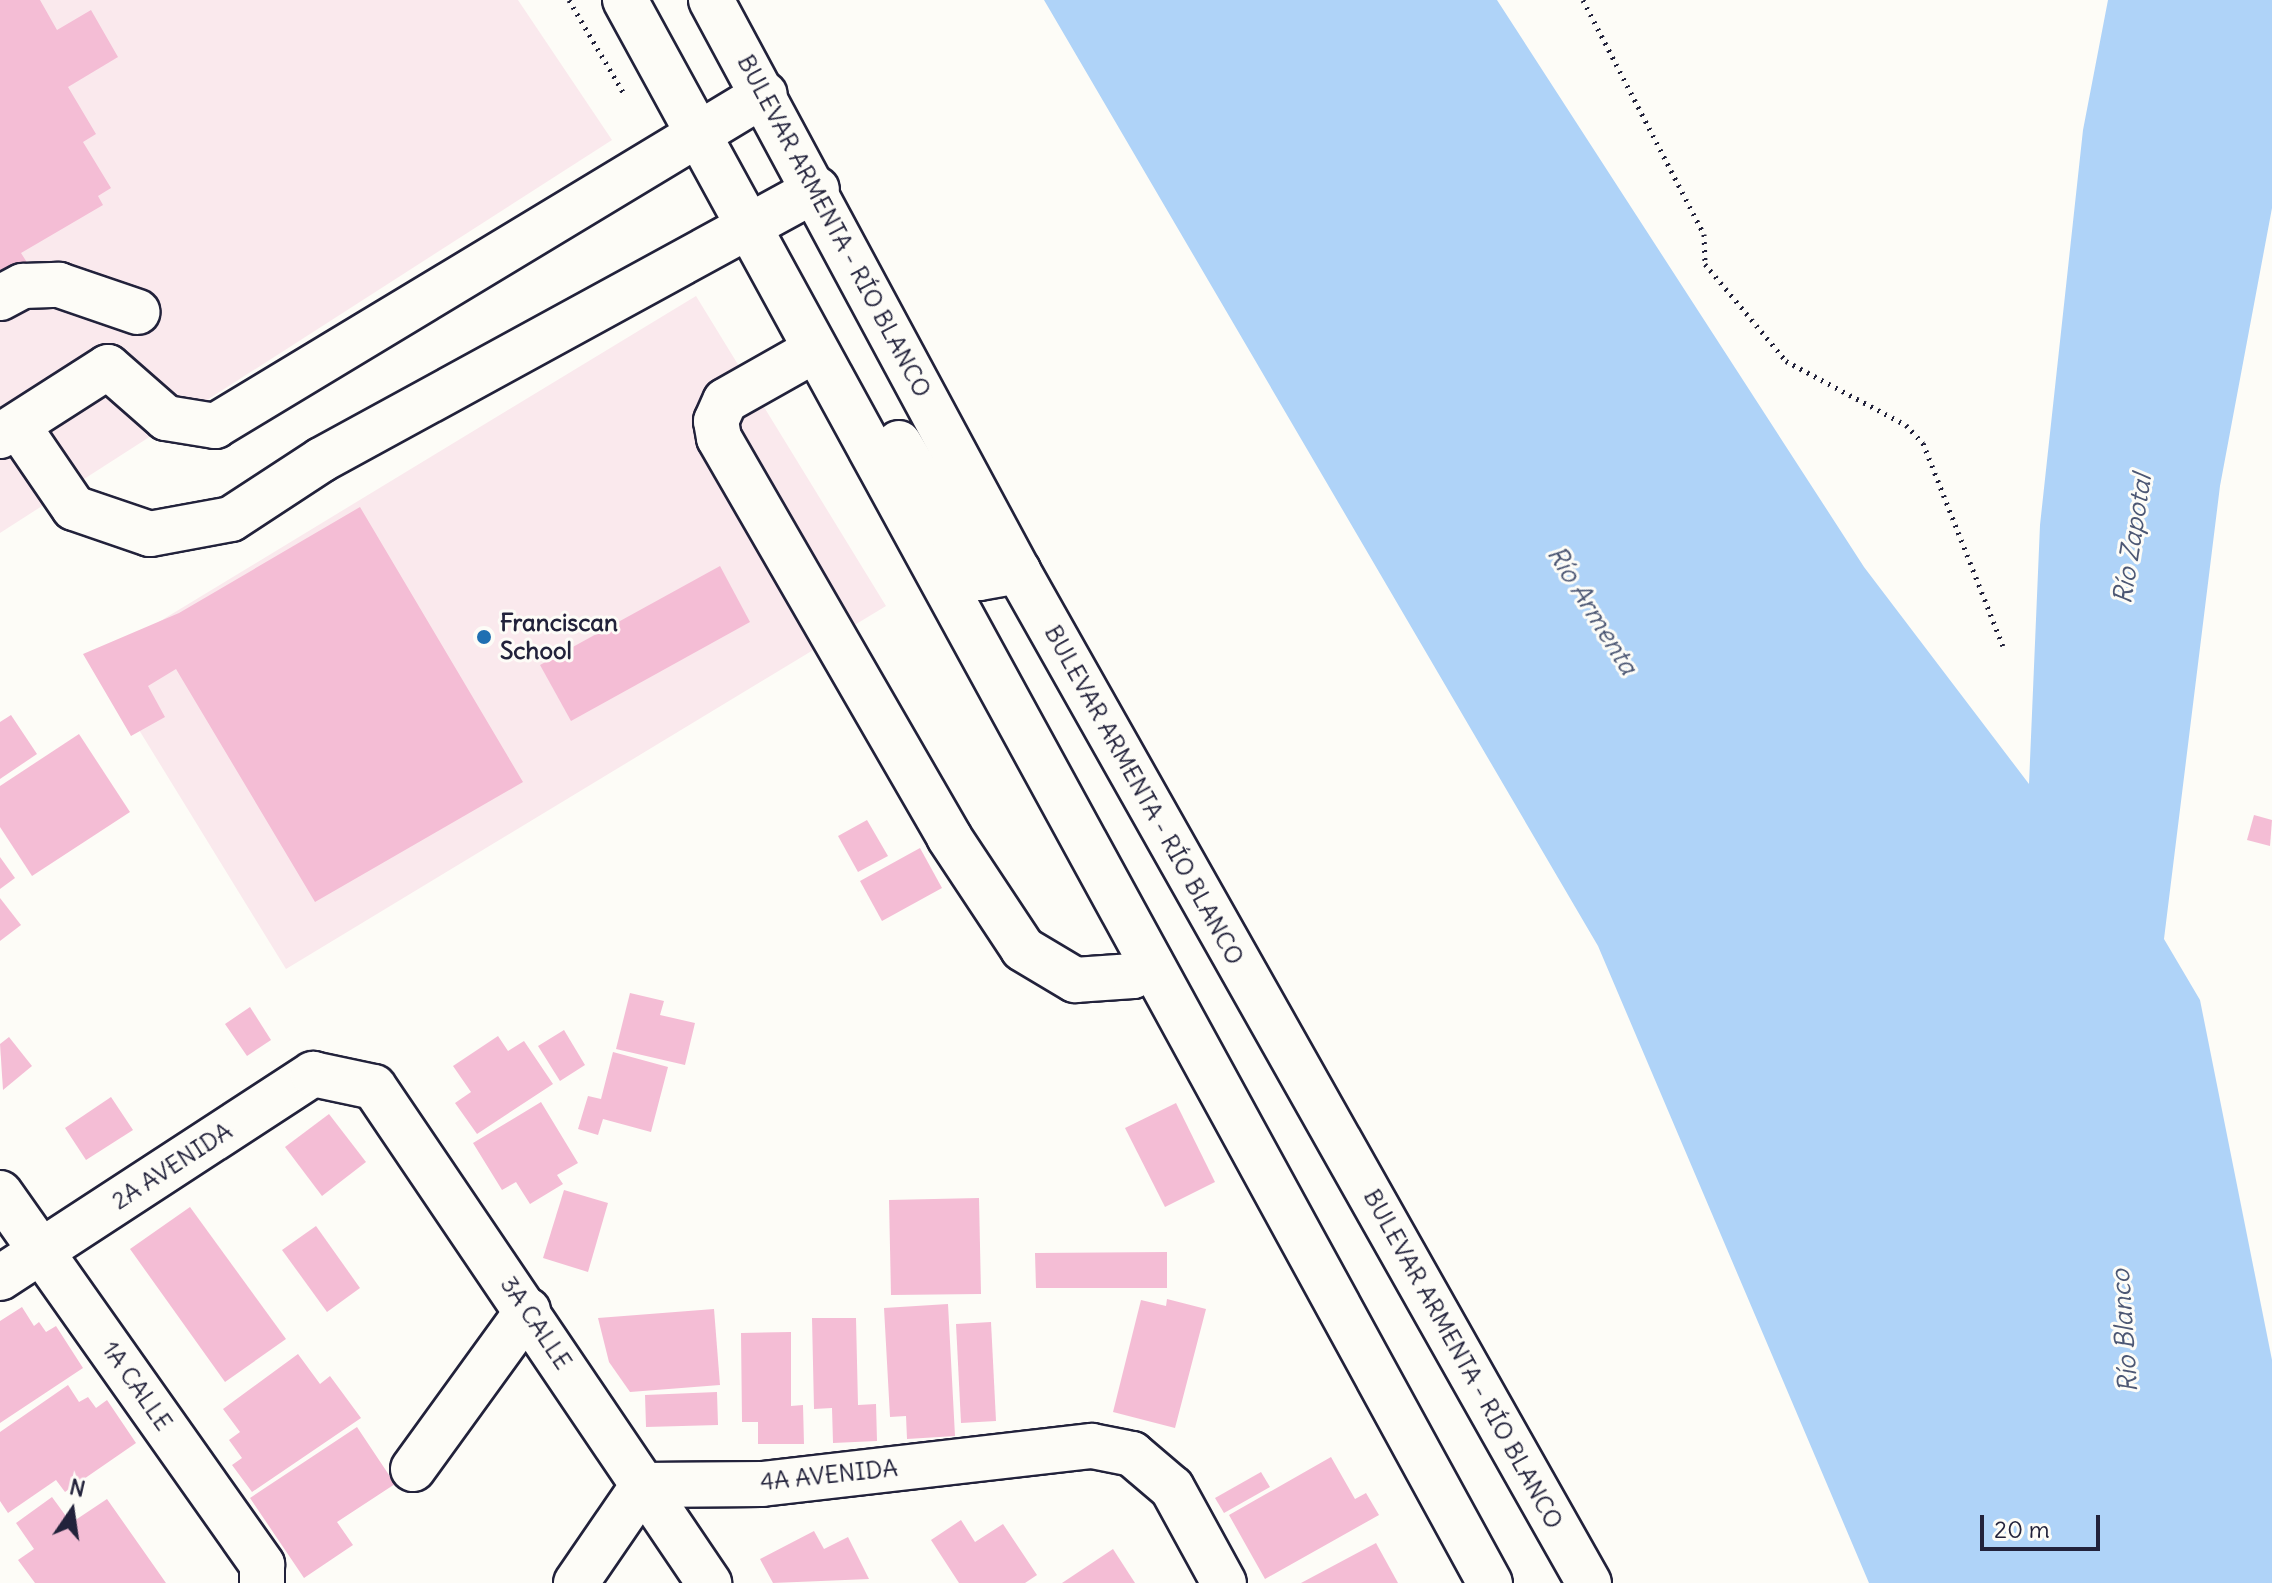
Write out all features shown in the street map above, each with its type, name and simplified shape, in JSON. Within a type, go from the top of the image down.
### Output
[{"type":"main road","points":[[625,0],[702,134],[749,230],[1490,1583]]},
{"type":"main road","name":"BULEVAR ARMENTA - RÍO BLANCO","points":[[711,0],[817,189],[1018,571],[1589,1583]]},
{"type":"main road","points":[[765,94],[215,426],[166,418],[108,367],[9,431],[74,508],[150,534],[231,519],[321,460],[749,230],[817,189]]},
{"type":"main road","points":[[0,298],[23,286],[59,285],[138,312]]},
{"type":"main road","points":[[1018,571],[979,578],[857,370],[829,349],[815,350],[725,401],[716,421],[949,837],[1023,949],[1075,980],[1133,976],[1151,963]]},
{"type":"main road","name":"2A AVENIDA","points":[[0,1278],[313,1074],[349,1078]]},
{"type":"main road","name":"3A CALLE","points":[[349,1078],[374,1087],[528,1310],[709,1583]]},
{"type":"main road","name":"1A CALLE","points":[[0,1193],[262,1565],[262,1583]]},
{"type":"main road","points":[[413,1469],[528,1310]]},
{"type":"main road","name":"4A AVENIDA","points":[[643,1485],[762,1484],[1092,1446],[1132,1454],[1172,1488],[1224,1583]]},
{"type":"main road","points":[[576,1583],[643,1485]]},
{"type":"path","points":[[1583,0],[1704,234],[1705,264],[1786,361],[1906,425],[1923,443],[2003,646]]},
{"type":"shaded area","points":[[0,0],[518,0],[612,140],[0,533]]},
{"type":"shaded area","name":"Franciscan School","points":[[696,296],[886,606],[286,969],[96,660]]},
{"type":"water","points":[[1044,0],[1497,0],[1864,567],[2029,784],[2040,525],[2083,130],[2108,0],[2272,0],[2272,208],[2220,486],[2164,939],[2200,1000],[2272,1360],[2272,1583],[1869,1583],[1598,946]]},
{"type":"building","points":[[0,0],[40,0],[57,30],[91,10],[118,57],[68,87],[96,134],[83,142],[111,188],[98,196],[103,205],[21,253],[35,275],[11,288],[0,269]]},
{"type":"building","points":[[360,507],[523,782],[315,902],[176,669],[148,686],[165,717],[131,736],[83,654],[179,613]]},
{"type":"building","points":[[720,566],[750,622],[571,721],[540,665]]},
{"type":"building","points":[[11,715],[37,754],[0,779],[0,722]]},
{"type":"building","points":[[79,734],[130,812],[32,876],[0,827],[0,786]]},
{"type":"building","points":[[2254,815],[2272,820],[2270,846],[2247,840]]},
{"type":"building","points":[[867,820],[888,856],[858,872],[838,836]]},
{"type":"building","points":[[920,848],[942,888],[882,921],[860,881]]},
{"type":"building","points":[[0,857],[15,878],[0,889]]},
{"type":"building","points":[[0,898],[21,925],[0,941]]},
{"type":"building","points":[[630,993],[664,1001],[660,1015],[695,1023],[685,1065],[616,1049]]},
{"type":"building","points":[[250,1007],[271,1040],[247,1056],[225,1024]]},
{"type":"building","points":[[564,1030],[585,1065],[560,1081],[538,1046]]},
{"type":"building","points":[[498,1036],[508,1051],[524,1041],[553,1084],[477,1134],[455,1103],[471,1092],[453,1066]]},
{"type":"building","points":[[9,1037],[32,1066],[3,1090],[0,1044]]},
{"type":"building","points":[[613,1052],[668,1067],[651,1132],[603,1119],[598,1135],[578,1129],[588,1096],[601,1099]]},
{"type":"building","points":[[111,1097],[133,1130],[86,1160],[65,1128]]},
{"type":"building","points":[[541,1102],[578,1163],[557,1175],[563,1184],[530,1204],[516,1182],[502,1190],[473,1143]]},
{"type":"building","points":[[1176,1103],[1215,1182],[1165,1207],[1125,1128]]},
{"type":"building","points":[[329,1114],[366,1162],[322,1196],[285,1147]]},
{"type":"building","points":[[564,1190],[608,1203],[588,1272],[543,1258]]},
{"type":"building","points":[[979,1198],[981,1294],[891,1295],[889,1200]]},
{"type":"building","points":[[190,1207],[286,1339],[225,1382],[130,1249]]},
{"type":"building","points":[[316,1226],[360,1288],[327,1312],[282,1250]]},
{"type":"building","points":[[1167,1252],[1167,1288],[1036,1288],[1035,1253]]},
{"type":"building","points":[[1167,1299],[1206,1309],[1175,1428],[1113,1412],[1141,1300],[1166,1306]]},
{"type":"building","points":[[948,1304],[955,1436],[907,1439],[906,1416],[890,1417],[884,1308]]},
{"type":"building","points":[[22,1307],[34,1326],[39,1322],[46,1332],[56,1326],[83,1368],[0,1423],[0,1321]]},
{"type":"building","points":[[714,1309],[720,1385],[630,1392],[609,1362],[598,1318]]},
{"type":"building","points":[[812,1318],[856,1318],[858,1405],[876,1404],[877,1441],[833,1443],[832,1408],[814,1409]]},
{"type":"building","points":[[991,1322],[996,1421],[961,1423],[956,1324]]},
{"type":"building","points":[[791,1332],[791,1406],[803,1405],[804,1444],[758,1444],[758,1422],[742,1422],[741,1333]]},
{"type":"building","points":[[298,1354],[320,1384],[330,1376],[361,1418],[252,1492],[232,1465],[242,1458],[229,1440],[240,1432],[223,1409]]},
{"type":"building","points":[[68,1385],[79,1402],[88,1397],[96,1408],[107,1400],[136,1443],[65,1492],[56,1480],[8,1513],[0,1501],[0,1432]]},
{"type":"building","points":[[717,1392],[718,1425],[646,1427],[645,1395]]},
{"type":"building","points":[[357,1427],[395,1484],[337,1522],[353,1545],[304,1578],[250,1498]]},
{"type":"building","points":[[1331,1457],[1355,1499],[1366,1493],[1379,1515],[1265,1579],[1229,1515]]},
{"type":"building","points":[[1261,1472],[1270,1487],[1224,1513],[1215,1498]]},
{"type":"building","points":[[52,1497],[71,1523],[107,1499],[166,1583],[35,1583],[18,1560],[34,1549],[16,1523]]},
{"type":"building","points":[[961,1520],[975,1542],[1003,1524],[1037,1575],[1025,1583],[959,1583],[931,1540]]},
{"type":"building","points":[[814,1531],[824,1549],[848,1537],[869,1579],[773,1583],[760,1559]]},
{"type":"building","points":[[1376,1543],[1398,1583],[1301,1583]]},
{"type":"building","points":[[1113,1549],[1135,1583],[1062,1583]]},
{"type":"place","name":"Franciscan School","points":[[484,637]]},
{"type":"water label","name":"Río Zapotal","points":[[2132,539]]},
{"type":"water label","name":"Río Armenta","points":[[1593,610]]},
{"type":"water label","name":"Río Blanco","points":[[2124,1331]]}]
